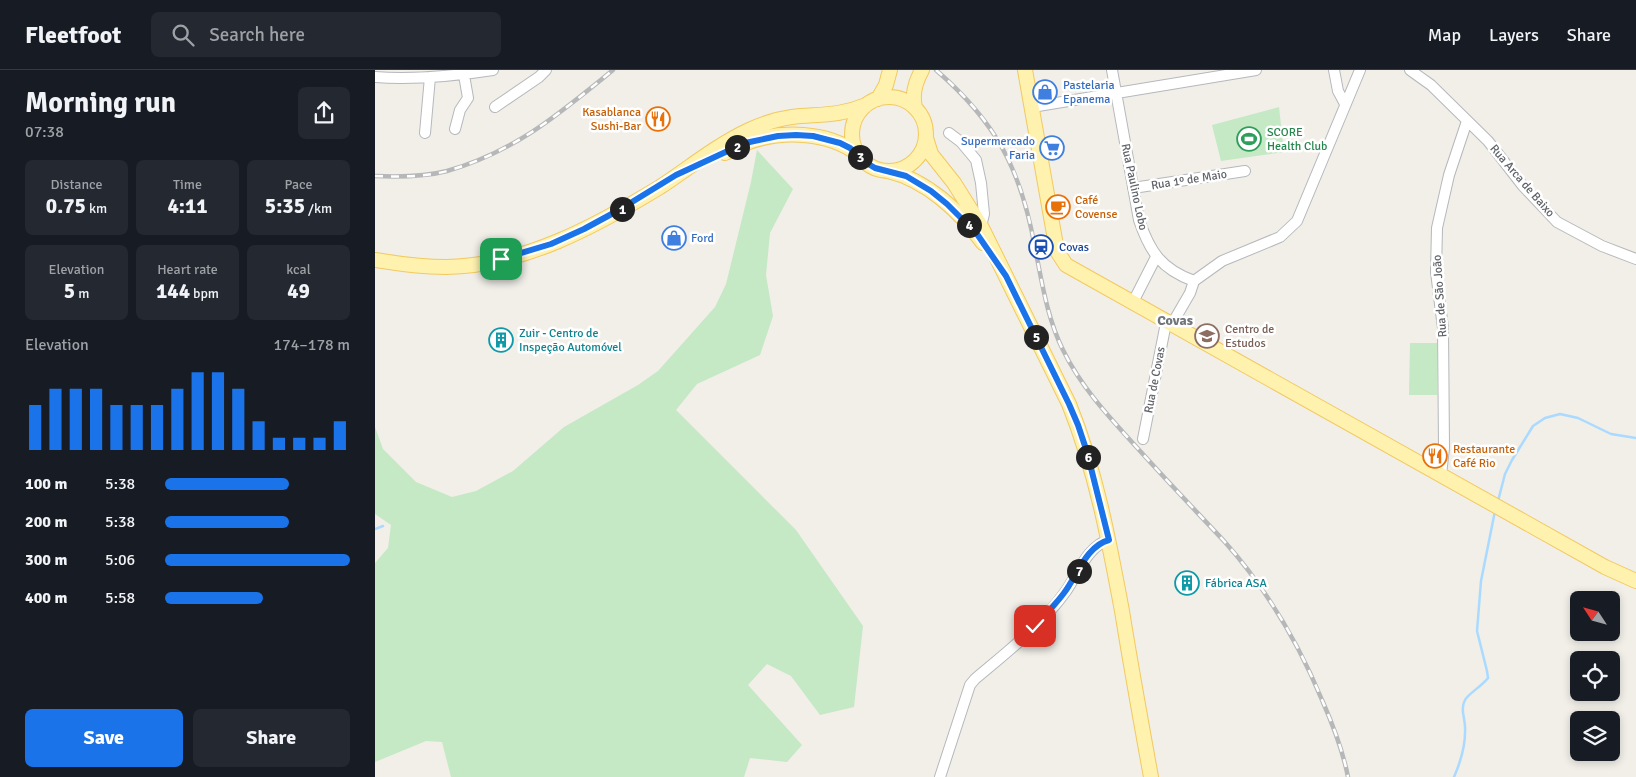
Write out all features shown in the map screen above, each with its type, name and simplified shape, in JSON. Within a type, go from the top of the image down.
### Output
[{"type":"main road","points":[[858,154],[852,134],[854,123],[859,113],[872,102],[886,84],[890,70]]},
{"type":"main road","points":[[915,108],[914,89],[922,70]]},
{"type":"main road","points":[[1025,70],[1057,252],[1066,265],[1605,567],[1636,581]]},
{"type":"main road","points":[[375,260],[420,266],[448,267],[510,257],[551,244],[584,229],[619,210],[727,142],[763,124],[790,117],[851,112],[888,97],[898,98],[907,102],[922,117],[931,154],[954,184],[981,226],[1078,425],[1089,460],[1109,540],[1151,777]]},
{"type":"main road","points":[[676,175],[745,143],[778,136],[813,136],[840,143],[858,154],[865,162],[875,168],[906,176],[931,191],[977,234],[1006,276]]},
{"type":"main road","points":[[885,171],[902,168],[916,159],[923,149],[926,138]]},
{"type":"street","points":[[375,77],[464,75],[493,70]]},
{"type":"street","points":[[495,107],[539,78],[545,70]]},
{"type":"street","name":"Rua Paulino Lobo","points":[[1112,70],[1139,220],[1144,236],[1156,257],[1179,275],[1194,281]]},
{"type":"street","points":[[1032,107],[1256,70]]},
{"type":"street","points":[[1334,70],[1338,91],[1345,104]]},
{"type":"street","points":[[1194,281],[1222,261],[1280,238],[1297,221],[1360,70]]},
{"type":"street","name":"Rua Arca de Baixo","points":[[1410,70],[1431,85],[1487,141],[1523,186],[1557,222],[1602,246],[1636,259]]},
{"type":"street","points":[[455,129],[460,110],[468,98],[464,75]]},
{"type":"street","points":[[425,133],[429,77]]},
{"type":"street","name":"Rua de São João","points":[[1441,475],[1444,448],[1443,328],[1436,272],[1437,228],[1449,175],[1467,121]]},
{"type":"street","points":[[949,133],[961,142],[976,160],[981,183],[984,214],[981,226]]},
{"type":"street","name":"Rua 1º de Maio","points":[[1133,188],[1245,171]]},
{"type":"street","points":[[1133,302],[1156,257]]},
{"type":"street","name":"Rua de Covas","points":[[1143,439],[1165,328],[1191,293],[1194,281]]},
{"type":"street","points":[[940,777],[970,685],[1054,607],[1089,554],[1096,546],[1109,540]]},
{"type":"green space","name":"SCORE Health Club","points":[[1279,107],[1284,152],[1221,161],[1212,125]]},
{"type":"green space","points":[[757,150],[793,189],[770,233],[766,275],[773,316],[760,355],[697,384],[676,410],[796,530],[863,626],[854,707],[820,715],[791,676],[767,664],[748,685],[802,745],[787,762],[750,758],[744,777],[451,777],[442,742],[426,741],[375,762],[375,563],[388,548],[391,525],[375,514],[375,427],[383,449],[416,482],[452,497],[476,491],[513,471],[564,427],[638,385],[658,371],[715,307],[726,284]]},
{"type":"green space","points":[[1410,343],[1437,343],[1437,395],[1409,395]]},
{"type":"waterway","points":[[1498,501],[1505,474],[1512,460],[1533,426],[1545,418],[1560,414],[1578,418],[1611,434],[1636,438]]},
{"type":"waterway","points":[[1454,777],[1461,759],[1465,740],[1464,703],[1488,678],[1477,631],[1481,581],[1495,511]]},
{"type":"waterway","points":[[375,529],[383,526]]},
{"type":"railway","points":[[375,176],[411,176],[438,173],[472,163],[536,130],[613,70]]},
{"type":"railway","points":[[936,70],[975,109],[1003,149],[1022,194],[1049,313],[1057,338],[1079,378],[1109,416],[1224,541],[1254,578],[1280,616],[1313,678],[1337,738],[1348,777]]},
{"type":"place","name":"Pastelaria Epanema","points":[[1045,92]]},
{"type":"place","name":"Kasablanca Sushi-Bar","points":[[658,119]]},
{"type":"place","name":"SCORE Health Club","points":[[1249,139]]},
{"type":"place","name":"Supermercado Faria","points":[[1052,148]]},
{"type":"place","name":"Café Covense","points":[[1058,207]]},
{"type":"place","name":"Ford","points":[[674,238]]},
{"type":"place","name":"Covas","points":[[1041,247]]},
{"type":"place","name":"Centro de Estudos","points":[[1207,336]]},
{"type":"place","name":"Zuir - Centro de Inspeção Automóvel","points":[[501,340]]},
{"type":"place","name":"Restaurante Café Rio","points":[[1435,456]]},
{"type":"place","name":"Fábrica ASA","points":[[1187,583]]},
{"type":"district","name":"Covas","points":[[1175,320]]},
{"type":"route","points":[[501,259],[551,244],[584,229],[659,187],[676,175],[745,143],[761,138],[796,135],[813,136],[840,143],[850,148],[865,162],[875,168],[906,176],[931,191],[977,234],[1006,276],[1078,425],[1101,502],[1109,540],[1096,546],[1089,554],[1066,591],[1054,607],[1035,626]]}]
